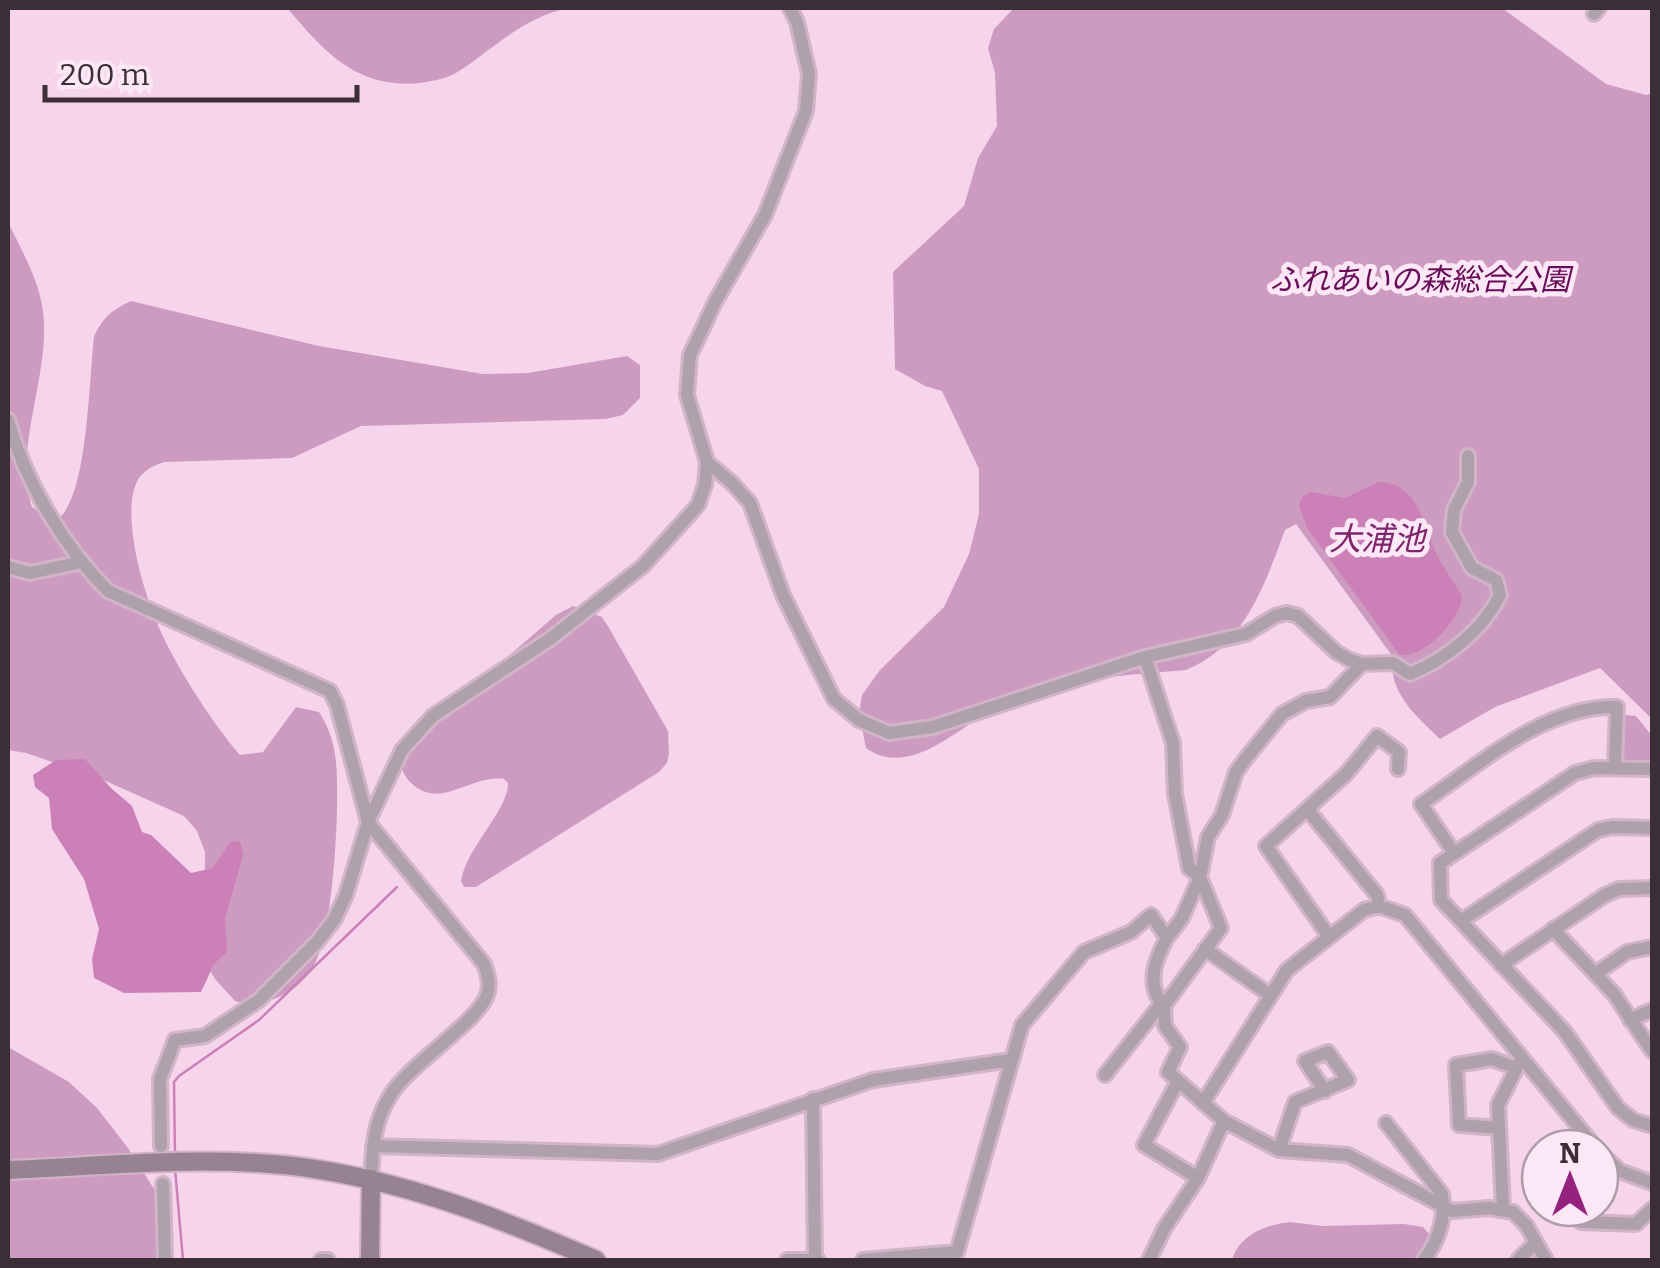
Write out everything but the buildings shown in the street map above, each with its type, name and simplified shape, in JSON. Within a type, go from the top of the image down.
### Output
[{"type":"street","points":[[161,1146],[160,1079],[174,1040],[205,1036],[260,1000],[318,942],[346,895],[368,822],[402,750],[433,716],[550,639],[643,566],[698,505],[706,485],[706,462],[687,396],[690,355],[764,215],[806,111],[809,74],[790,8]]},
{"type":"street","points":[[8,420],[14,442],[49,513],[82,562],[108,591],[330,692],[337,705],[368,822],[484,964],[489,987],[482,1005],[407,1074],[391,1093],[374,1131],[370,1260]]},
{"type":"street","points":[[706,462],[750,503],[783,595],[834,699],[848,713],[878,730],[900,733],[933,727],[1145,657],[1246,634],[1287,613],[1313,626],[1336,652],[1362,664],[1394,663],[1410,674],[1424,668],[1472,632],[1501,590],[1496,580],[1472,568],[1452,532],[1454,510],[1468,482],[1468,456]]},
{"type":"street","points":[[8,567],[30,573],[82,562]]},
{"type":"street","points":[[1105,1076],[1221,928],[1200,877],[1189,868],[1175,794],[1173,744],[1145,657]]},
{"type":"street","points":[[1362,664],[1330,697],[1306,700],[1282,714],[1236,772],[1222,815],[1208,838],[1200,877],[1154,970],[1154,993],[1162,1005],[1165,1026],[1180,1047],[1168,1072],[1224,1121],[1280,1150],[1348,1155],[1452,1211],[1503,1208],[1520,1218],[1546,1260]]},
{"type":"street","points":[[1454,853],[1421,804],[1526,733],[1580,710],[1618,707],[1615,766]]},
{"type":"street","points":[[1328,936],[1266,846],[1347,773],[1377,736],[1398,752],[1398,769]]},
{"type":"street","points":[[1652,770],[1594,768],[1559,782],[1440,863],[1440,900],[1564,1032],[1618,1108],[1633,1120],[1652,1126]]},
{"type":"street","points":[[1307,808],[1377,895],[1379,906]]},
{"type":"street","points":[[1461,921],[1598,830],[1652,828]]},
{"type":"street","points":[[1501,965],[1619,889],[1652,888]]},
{"type":"street","points":[[1203,1104],[1288,970],[1364,910],[1379,906],[1405,915],[1519,1062],[1580,1128]]},
{"type":"street","points":[[863,1260],[958,1252],[1022,1025],[1084,952],[1131,932],[1152,915],[1167,938]]},
{"type":"street","points":[[1553,929],[1595,974],[1652,1051]]},
{"type":"street","points":[[1595,974],[1626,952],[1652,947]]},
{"type":"street","points":[[1205,949],[1270,995]]},
{"type":"street","points":[[1630,1020],[1652,1010]]},
{"type":"street","points":[[1499,1128],[1459,1126],[1456,1066],[1492,1059],[1519,1062]]},
{"type":"street","points":[[373,1146],[658,1154],[873,1080],[1011,1060]]},
{"type":"street","points":[[1503,1208],[1498,1105],[1519,1062]]},
{"type":"street","points":[[1178,1081],[1144,1145],[1198,1178]]},
{"type":"street","points":[[1280,1150],[1296,1102],[1325,1091]]},
{"type":"street","points":[[787,1260],[816,1260],[813,1099]]},
{"type":"street","points":[[1153,1258],[1164,1228],[1198,1178],[1224,1121]]},
{"type":"street","points":[[1386,1123],[1442,1194],[1444,1207],[1438,1241],[1424,1260]]},
{"type":"street","points":[[8,1170],[221,1163],[317,1169],[371,1179],[470,1207],[596,1260]]},
{"type":"street","points":[[1620,1171],[1652,1183]]},
{"type":"street","points":[[163,1184],[165,1260]]},
{"type":"street","points":[[1620,1223],[1636,1224],[1652,1209]]},
{"type":"street","points":[[1518,1260],[1535,1243]]},
{"type":"green space","points":[[287,8],[568,8],[523,26],[452,75],[420,83],[397,83],[360,74],[344,64]]},
{"type":"green space","name":"ふれあいの森総合公園","points":[[1014,8],[1502,8],[1606,84],[1646,95],[1652,93],[1652,719],[1600,668],[1495,707],[1440,739],[1405,702],[1394,681],[1393,657],[1296,524],[1285,530],[1250,612],[1238,630],[1206,660],[1186,670],[1080,681],[1018,696],[944,741],[904,757],[885,757],[866,748],[859,713],[862,695],[880,670],[944,607],[969,554],[979,514],[979,469],[942,391],[895,369],[893,272],[964,206],[978,158],[997,126],[995,73],[988,48],[994,29]]},
{"type":"green space","points":[[8,222],[41,300],[43,351],[30,432],[27,484],[32,507],[48,518],[59,518],[76,485],[86,434],[94,337],[108,315],[131,301],[319,346],[483,374],[528,373],[627,356],[640,365],[640,398],[623,415],[606,419],[361,426],[292,458],[165,462],[139,478],[133,492],[132,529],[145,591],[173,656],[217,726],[240,755],[263,752],[296,707],[319,712],[332,742],[337,781],[336,836],[326,927],[307,976],[268,1001],[235,1001],[204,961],[205,852],[197,831],[184,816],[99,778],[8,750]]},
{"type":"green space","points":[[573,606],[602,617],[609,628],[668,731],[667,763],[659,772],[476,887],[464,887],[464,868],[502,805],[508,783],[491,779],[444,793],[421,790],[405,775],[399,751],[556,615]]},
{"type":"green space","points":[[1624,715],[1636,716],[1652,736],[1652,764],[1621,761]]},
{"type":"green space","points":[[8,1047],[69,1082],[97,1108],[128,1148],[154,1189],[163,1260],[8,1260]]},
{"type":"green space","points":[[1290,1222],[1423,1227],[1434,1240],[1434,1260],[1232,1260],[1241,1244],[1255,1232]]},
{"type":"water","name":"大浦池","points":[[1378,482],[1403,489],[1411,497],[1437,555],[1462,596],[1455,616],[1440,636],[1410,654],[1400,655],[1307,528],[1299,506],[1302,497],[1311,492],[1345,498]]},
{"type":"water","points":[[85,759],[132,806],[142,832],[151,835],[191,873],[213,868],[230,842],[240,841],[243,855],[225,919],[227,952],[214,964],[201,992],[124,993],[94,978],[92,959],[99,929],[84,879],[52,829],[49,798],[35,787],[33,775],[56,760]]},
{"type":"waterway","points":[[175,1156],[174,1082],[259,1020],[397,887]]},
{"type":"waterway","points":[[175,1169],[183,1260]]}]
